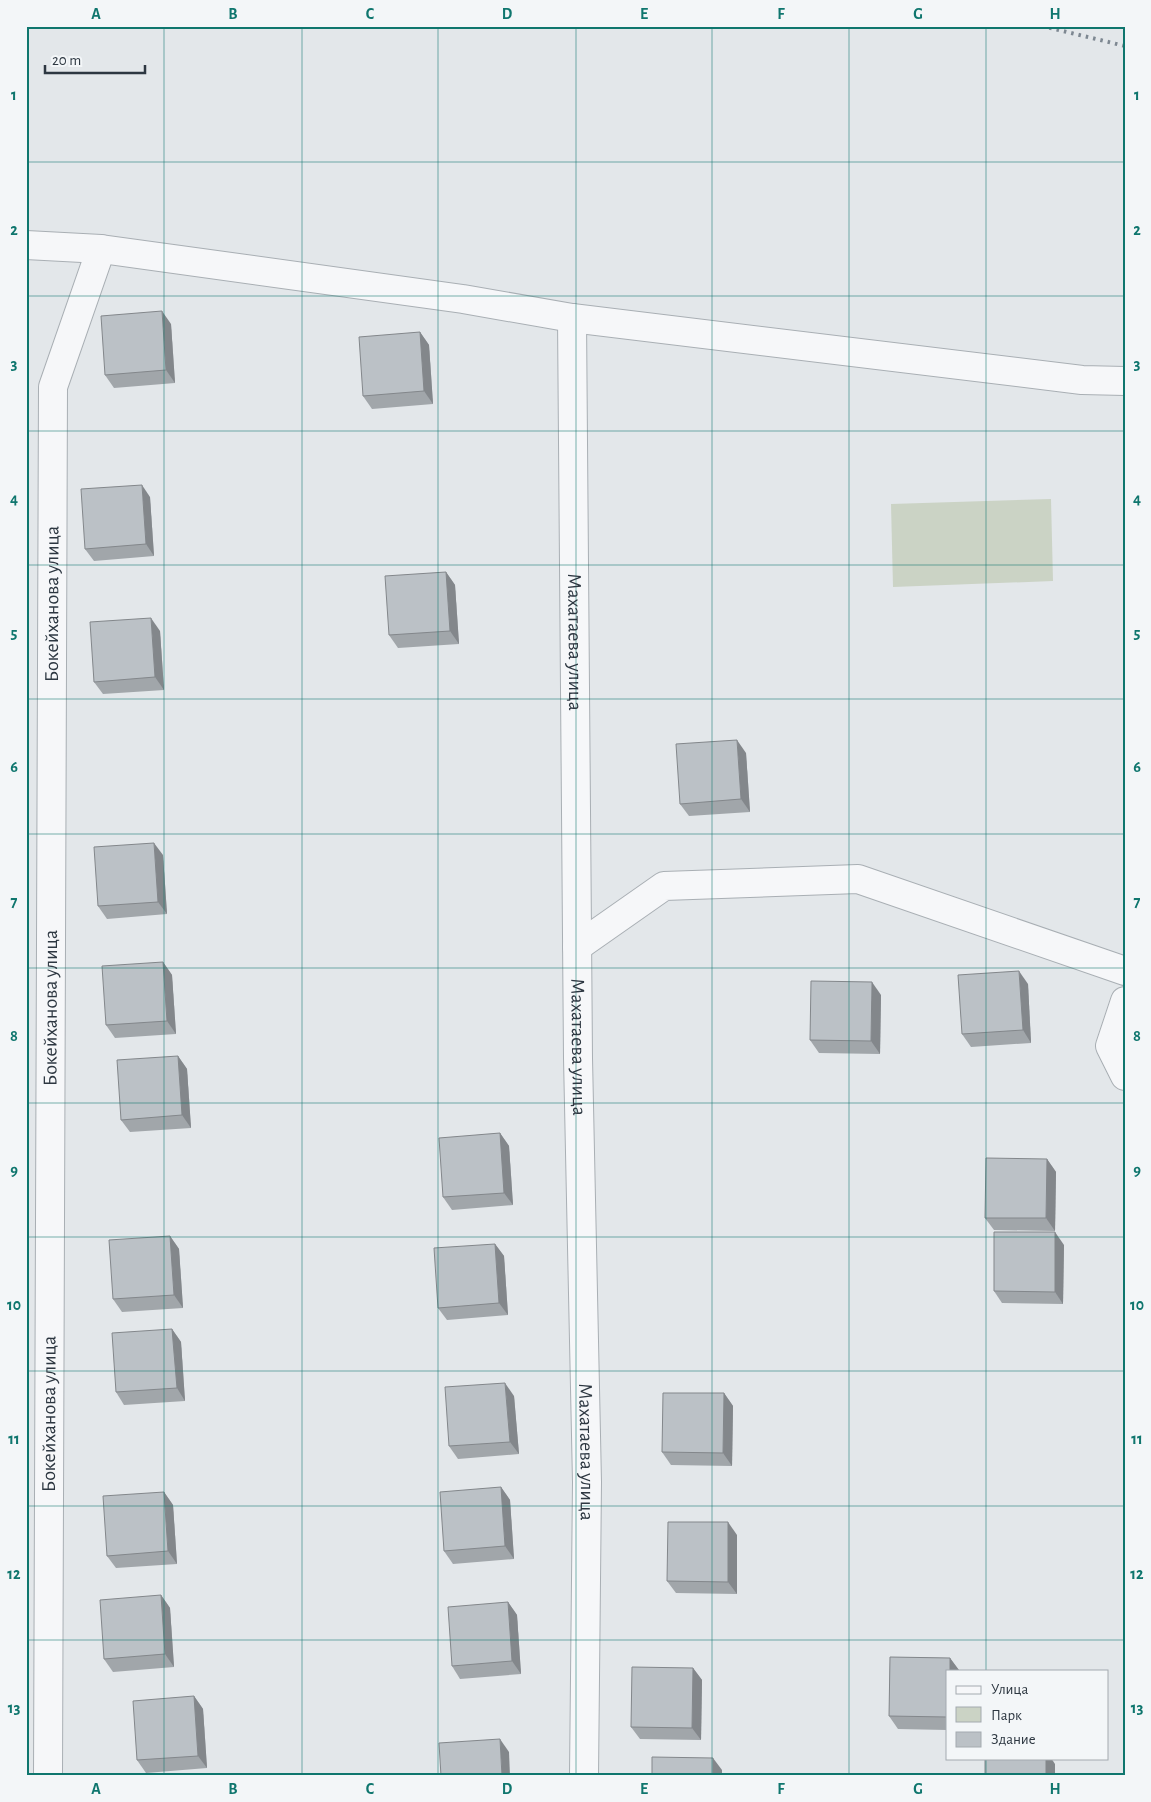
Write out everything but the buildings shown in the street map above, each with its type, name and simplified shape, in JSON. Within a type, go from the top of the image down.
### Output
[{"type":"street","points":[[26,245],[101,249],[463,299],[572,318],[1082,380],[1125,381]]},
{"type":"street","name":"Бокейханова улица","points":[[48,1776],[53,387],[101,249]]},
{"type":"street","name":"Махатаева улица","points":[[572,318],[577,947],[587,1482],[584,1776]]},
{"type":"street","points":[[577,947],[664,886],[858,879],[1125,971]]},
{"type":"street","points":[[1125,1001],[1110,1046],[1125,1076]]},
{"type":"green space","points":[[1051,499],[1053,581],[893,587],[891,504]]},
{"type":"railway","points":[[1042,26],[1125,46]]}]
